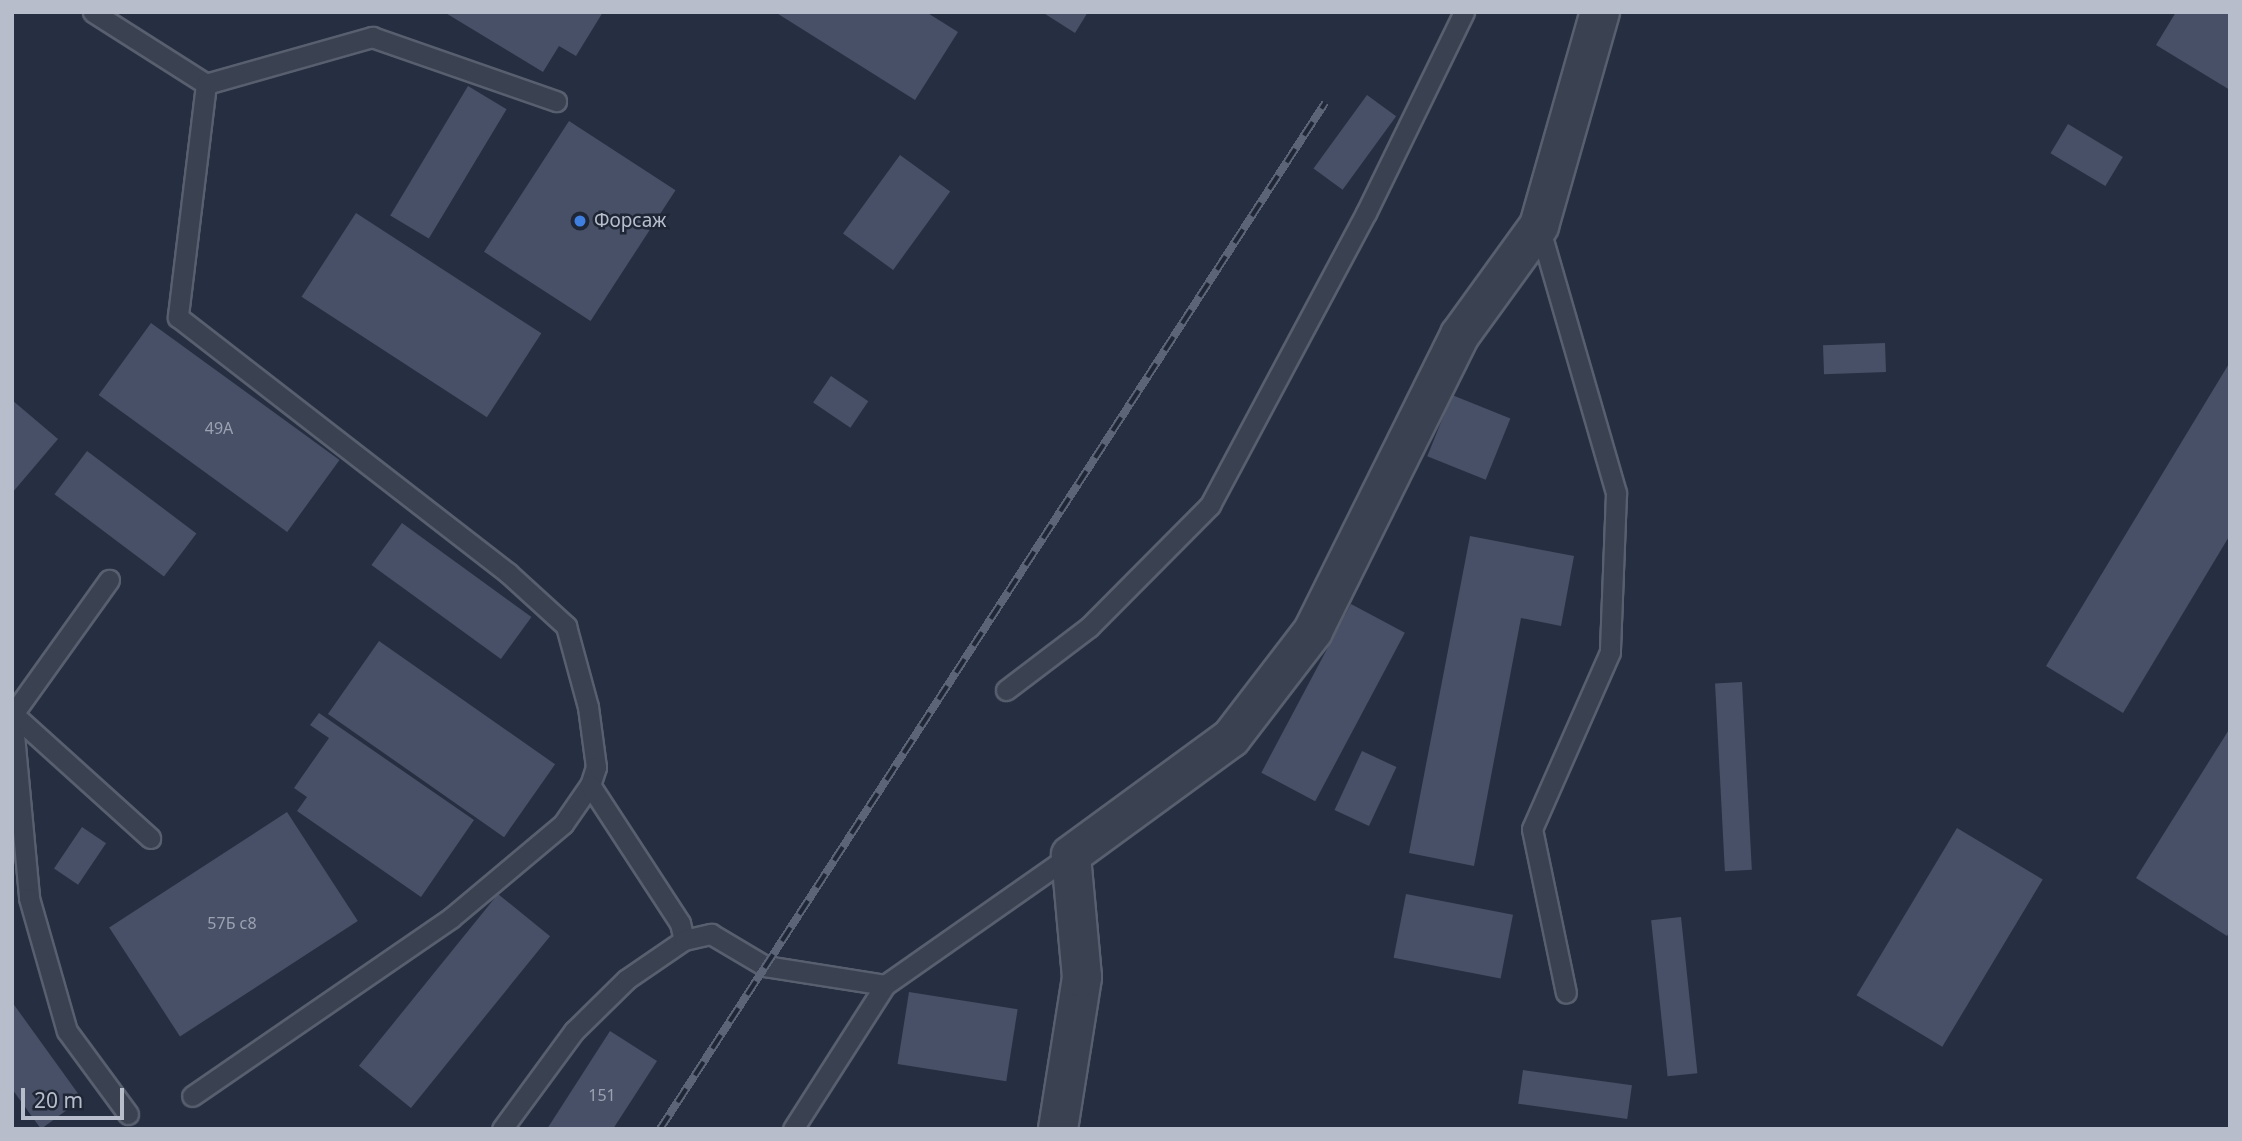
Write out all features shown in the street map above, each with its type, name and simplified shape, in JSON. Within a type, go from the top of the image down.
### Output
[{"type":"street","points":[[1058,1129],[1082,977],[1070,855],[1231,738],[1313,631],[1460,335],[1539,226],[1600,12]]},
{"type":"lane","points":[[93,12],[206,84],[372,37],[556,102]]},
{"type":"lane","points":[[1006,690],[1089,627],[1210,505],[1366,214],[1464,12]]},
{"type":"lane","points":[[192,1096],[451,918],[563,824],[590,785],[596,767],[587,708],[566,626],[508,573],[178,317],[206,84]]},
{"type":"lane","points":[[1539,226],[1616,493],[1610,652],[1532,829],[1566,993]]},
{"type":"lane","points":[[12,725],[13,713],[109,580]]},
{"type":"lane","points":[[13,713],[150,838]]},
{"type":"lane","points":[[13,713],[29,898],[63,1018],[67,1031],[128,1114]]},
{"type":"lane","points":[[590,785],[680,923],[684,940]]},
{"type":"lane","points":[[793,1129],[886,985],[1070,855]]},
{"type":"lane","points":[[502,1129],[574,1031],[627,979],[684,940],[711,934],[765,966],[886,985]]},
{"type":"building","points":[[444,12],[603,12],[576,56],[559,46],[543,72]]},
{"type":"building","points":[[775,12],[926,12],[958,32],[915,100]]},
{"type":"building","points":[[1042,12],[1088,12],[1075,33]]},
{"type":"building","points":[[2176,12],[2230,12],[2230,90],[2156,45]]},
{"type":"building","points":[[468,86],[507,109],[429,239],[390,215]]},
{"type":"building","points":[[1367,95],[1396,116],[1343,190],[1314,169]]},
{"type":"building","name":"Форсаж","points":[[569,121],[676,190],[591,321],[484,252]]},
{"type":"building","points":[[2068,124],[2123,157],[2105,186],[2050,153]]},
{"type":"building","points":[[900,155],[950,191],[893,270],[843,233]]},
{"type":"building","points":[[356,213],[541,333],[487,417],[302,297]]},
{"type":"building","points":[[151,323],[340,460],[287,532],[99,395]]},
{"type":"building","points":[[1885,343],[1886,372],[1824,374],[1823,345]]},
{"type":"building","points":[[2230,362],[2230,535],[2123,713],[2046,666]]},
{"type":"building","points":[[831,376],[868,401],[850,428],[813,403]]},
{"type":"building","points":[[1452,395],[1510,419],[1486,480],[1427,456]]},
{"type":"building","points":[[12,400],[58,439],[12,493]]},
{"type":"building","points":[[87,451],[196,533],[164,577],[55,494]]},
{"type":"building","points":[[402,523],[531,617],[501,659],[371,565]]},
{"type":"building","points":[[1470,536],[1574,556],[1561,626],[1521,618],[1474,866],[1409,853]]},
{"type":"building","points":[[1351,604],[1405,633],[1315,801],[1261,773]]},
{"type":"building","points":[[379,641],[555,764],[504,837],[328,714]]},
{"type":"building","points":[[1742,682],[1752,870],[1725,871],[1715,683]]},
{"type":"building","points":[[319,713],[474,820],[421,897],[297,811],[307,797],[294,788],[329,738],[310,725]]},
{"type":"building","points":[[2230,728],[2230,931],[2227,936],[2136,878]]},
{"type":"building","points":[[1362,751],[1396,767],[1369,826],[1335,810]]},
{"type":"building","points":[[287,812],[358,921],[180,1036],[109,927]]},
{"type":"building","points":[[82,827],[106,843],[78,885],[54,868]]},
{"type":"building","points":[[1957,828],[2043,880],[1942,1047],[1857,995]]},
{"type":"building","points":[[498,894],[550,936],[411,1108],[359,1066]]},
{"type":"building","points":[[1406,894],[1513,915],[1501,979],[1394,958]]},
{"type":"building","points":[[1681,917],[1697,1073],[1668,1076],[1651,920]]},
{"type":"building","points":[[909,992],[1018,1009],[1006,1081],[898,1064]]},
{"type":"building","points":[[12,1002],[82,1099],[41,1129],[12,1089]]},
{"type":"building","points":[[610,1031],[657,1061],[613,1129],[547,1129]]},
{"type":"building","points":[[1523,1070],[1632,1085],[1627,1119],[1518,1104]]},
{"type":"railway","points":[[660,1129],[1325,103]]},
{"type":"place","name":"Форсаж","points":[[580,221]]}]
